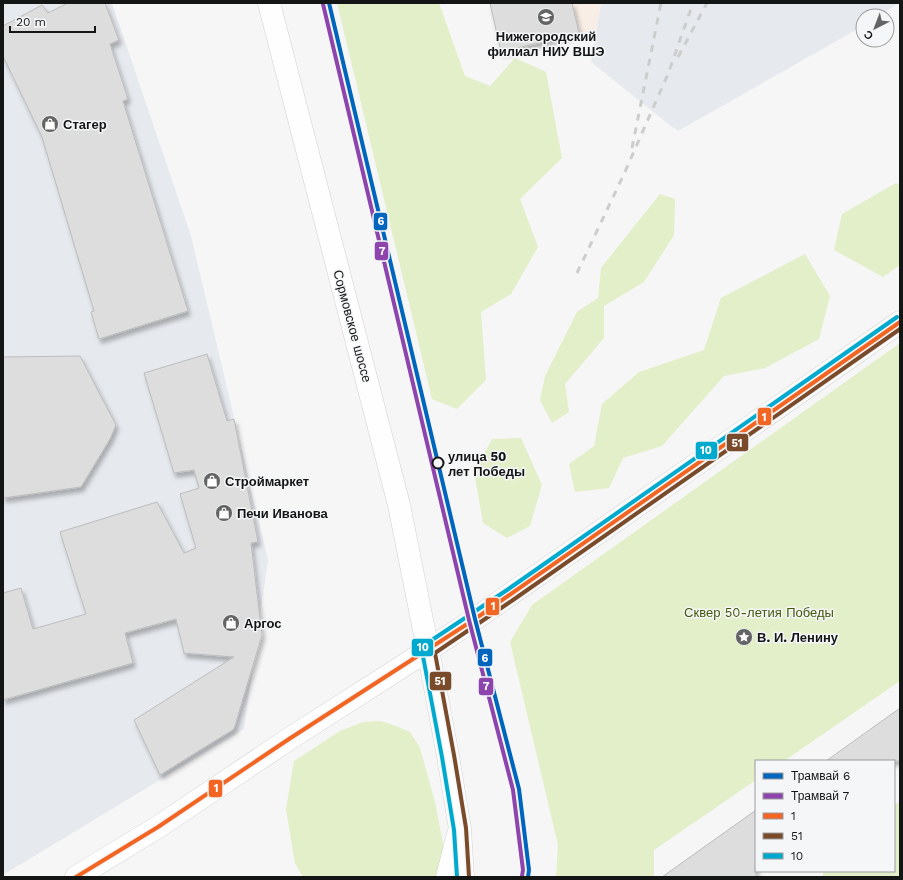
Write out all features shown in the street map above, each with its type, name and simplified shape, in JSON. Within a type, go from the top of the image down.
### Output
[{"type":"main road","name":"Сормовское шоссе","points":[[269,3],[399,505],[428,650],[460,829],[463,877]]},
{"type":"main road","points":[[76,877],[158,827],[289,738],[428,650],[510,595],[900,322]]},
{"type":"main road","points":[[447,877],[460,829]]},
{"type":"shaded area","points":[[3,3],[112,3],[191,236],[268,560],[244,729],[3,875]]},
{"type":"shaded area","name":"Нижегородский филиал НИУ ВШЭ","points":[[490,3],[601,3],[596,31],[579,33],[501,52]]},
{"type":"shaded area","points":[[601,3],[898,3],[891,8],[855,8],[855,31],[678,131],[591,62]]},
{"type":"green space","points":[[337,3],[439,3],[465,76],[490,86],[515,58],[546,72],[562,158],[520,199],[538,247],[511,294],[481,312],[486,380],[457,409],[432,399]]},
{"type":"green space","points":[[896,183],[900,185],[900,265],[883,277],[834,250],[842,214]]},
{"type":"green space","points":[[660,194],[675,199],[674,235],[644,282],[604,306],[604,338],[565,384],[569,412],[552,423],[540,400],[545,376],[577,312],[598,298],[601,268]]},
{"type":"green space","points":[[805,254],[830,296],[819,339],[765,368],[724,376],[662,446],[623,458],[609,488],[575,492],[569,464],[594,446],[602,404],[639,372],[704,350],[721,298]]},
{"type":"green space","name":"Сквер 50-летия Победы","points":[[900,343],[900,681],[785,760],[755,760],[755,781],[654,850],[654,877],[556,877],[558,845],[510,642],[532,605]]},
{"type":"green space","points":[[521,438],[542,485],[530,526],[507,538],[483,523],[474,472],[492,439]]},
{"type":"green space","points":[[381,721],[410,732],[420,748],[435,802],[446,859],[444,877],[303,877],[295,863],[286,809],[294,761],[340,731],[363,722]]},
{"type":"green space","points":[[900,802],[900,877],[822,877],[824,872],[895,872],[895,804]]},
{"type":"building","points":[[68,3],[105,3],[119,40],[110,44],[128,99],[123,101],[188,311],[99,339],[91,312],[94,311],[42,137],[3,56],[3,26],[42,5],[48,13]]},
{"type":"building","name":"Нижегородский филиал НИУ ВШЭ","points":[[490,3],[572,3],[579,33],[501,52]]},
{"type":"building","points":[[207,354],[227,421],[234,419],[258,542],[251,543],[262,635],[234,729],[160,775],[134,720],[234,657],[184,653],[176,619],[125,633],[133,663],[3,700],[3,593],[21,588],[33,629],[86,614],[60,532],[157,502],[184,553],[196,548],[180,494],[199,488],[194,470],[174,473],[144,373]]},
{"type":"building","points":[[80,356],[116,425],[110,439],[81,487],[3,498],[3,357]]},
{"type":"building","points":[[900,708],[900,761],[827,760]]},
{"type":"building","points":[[755,811],[756,877],[662,877]]},
{"type":"railway","points":[[632,148],[661,3]]},
{"type":"railway","points":[[577,273],[624,174],[668,74],[693,3]]},
{"type":"railway","points":[[678,57],[707,3]]},
{"type":"tram line","name":"6","points":[[329,3],[475,619],[519,789],[529,870],[528,877]]},
{"type":"tram line","name":"7","points":[[323,4],[469,620],[513,790],[523,870],[522,876]]},
{"type":"transit line","name":"10","points":[[457,877],[454,830],[422,651],[423,646],[507,590],[897,317]]},
{"type":"transit line","name":"1","points":[[76,877],[158,827],[289,739],[475,619],[900,322]]},
{"type":"transit line","name":"51","points":[[469,877],[466,828],[435,653],[900,329]]},
{"type":"place","name":"Нижегородский филиал НИУ ВШЭ","points":[[546,17]]},
{"type":"place","name":"Стагер","points":[[50,124]]},
{"type":"place","name":"улица 50 лет Победы","points":[[438,463]]},
{"type":"place","name":"Строймаркет","points":[[212,481]]},
{"type":"place","name":"Печи Иванова","points":[[224,513]]},
{"type":"place","name":"Аргос","points":[[231,623]]},
{"type":"place","name":"В. И. Ленину","points":[[744,637]]}]
